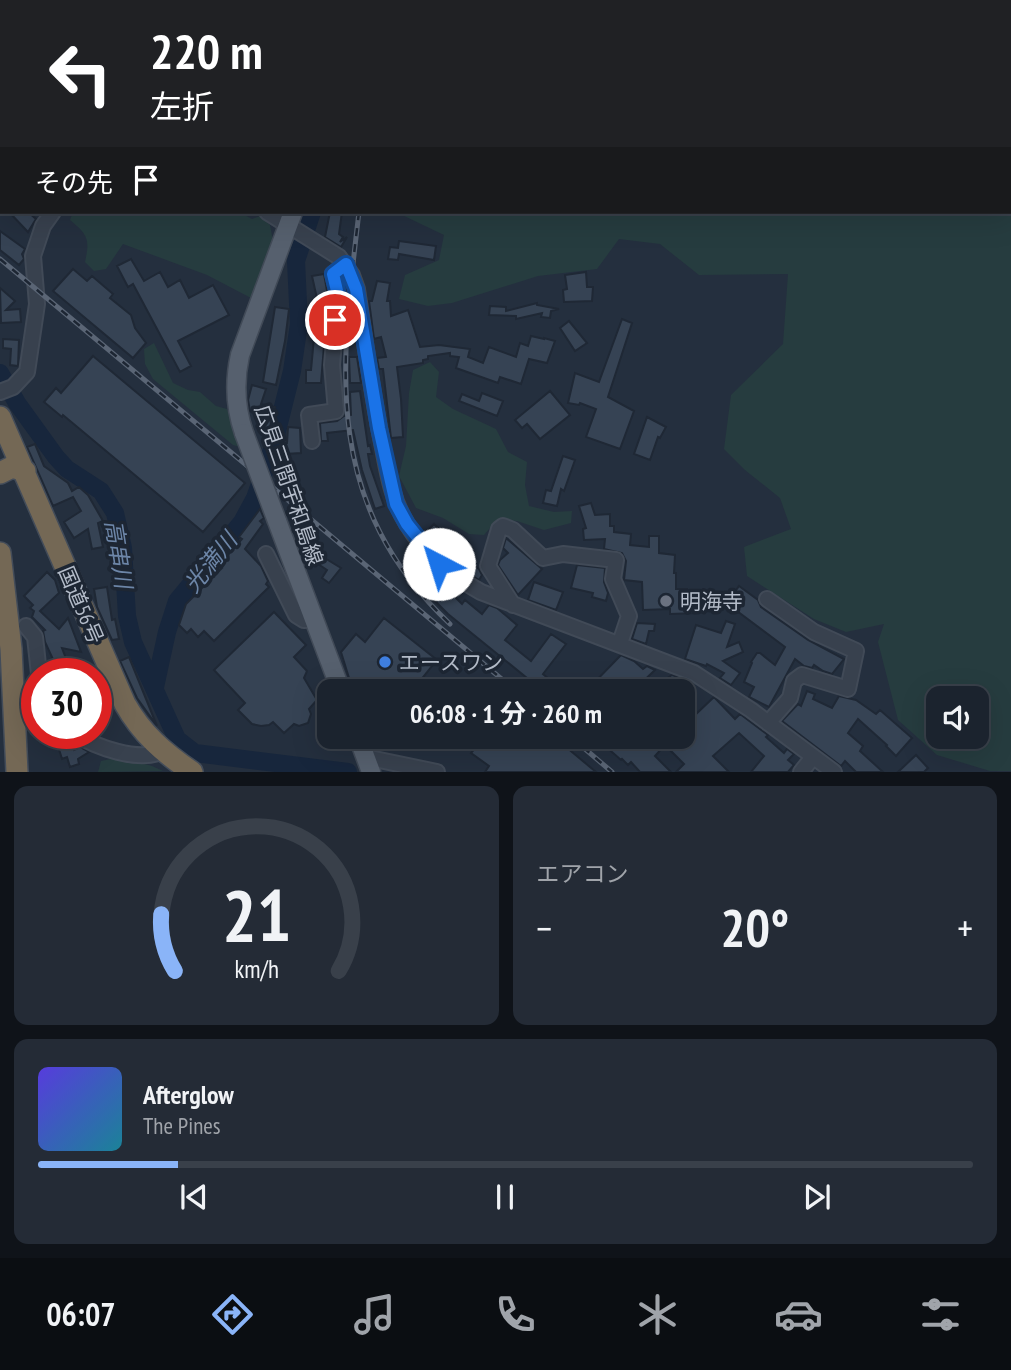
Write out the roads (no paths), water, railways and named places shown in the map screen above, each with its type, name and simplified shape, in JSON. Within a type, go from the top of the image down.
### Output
[{"type":"highway","name":"国道56号","points":[[0,417],[102,657],[125,704],[137,726],[163,751],[192,772]]},
{"type":"highway","points":[[0,473],[12,467],[25,471]]},
{"type":"highway","points":[[0,554],[11,649],[17,772]]},
{"type":"highway","points":[[0,720],[6,772]]},
{"type":"main road","name":"広見三間宇和島線","points":[[297,227],[240,355],[236,394],[239,419],[336,679]]},
{"type":"street","points":[[5,390],[27,372],[37,304],[33,256],[43,226],[52,214]]},
{"type":"street","points":[[271,214],[297,227],[346,264],[356,289],[379,428],[396,504],[424,547],[446,571],[481,592],[694,673],[834,772]]},
{"type":"street","points":[[312,441],[309,415],[336,411],[332,365],[338,295],[333,274],[346,264]]},
{"type":"street","points":[[513,605],[488,566],[499,529],[503,526],[513,530],[543,558],[563,554],[616,560],[613,579],[629,615],[620,643]]},
{"type":"street","points":[[266,554],[296,615],[304,620],[314,620]]},
{"type":"street","points":[[767,599],[814,632],[856,651],[848,688],[802,675],[794,681],[790,698],[768,723]]},
{"type":"street","points":[[26,626],[35,637],[37,658]]},
{"type":"street","points":[[110,749],[153,756],[163,751]]},
{"type":"street","points":[[801,772],[813,757]]},
{"type":"street","points":[[368,763],[437,772]]},
{"type":"waterway","name":"光満川","points":[[155,687],[177,601],[242,522],[255,498],[273,447],[292,371],[299,324],[296,261],[311,214]]},
{"type":"waterway","name":"高串川","points":[[0,373],[17,403],[56,457],[67,469],[101,491],[115,513],[123,548],[127,616],[133,642],[177,739],[195,753],[348,772]]},
{"type":"railway","points":[[359,214],[347,326],[346,380],[349,432],[360,482],[379,531],[409,578],[450,624]]},
{"type":"railway","points":[[0,259],[502,679]]},
{"type":"railway","points":[[585,749],[612,772]]},
{"type":"place","name":"明海寺","points":[[666,601]]},
{"type":"place","name":"エースワン","points":[[385,662]]}]
